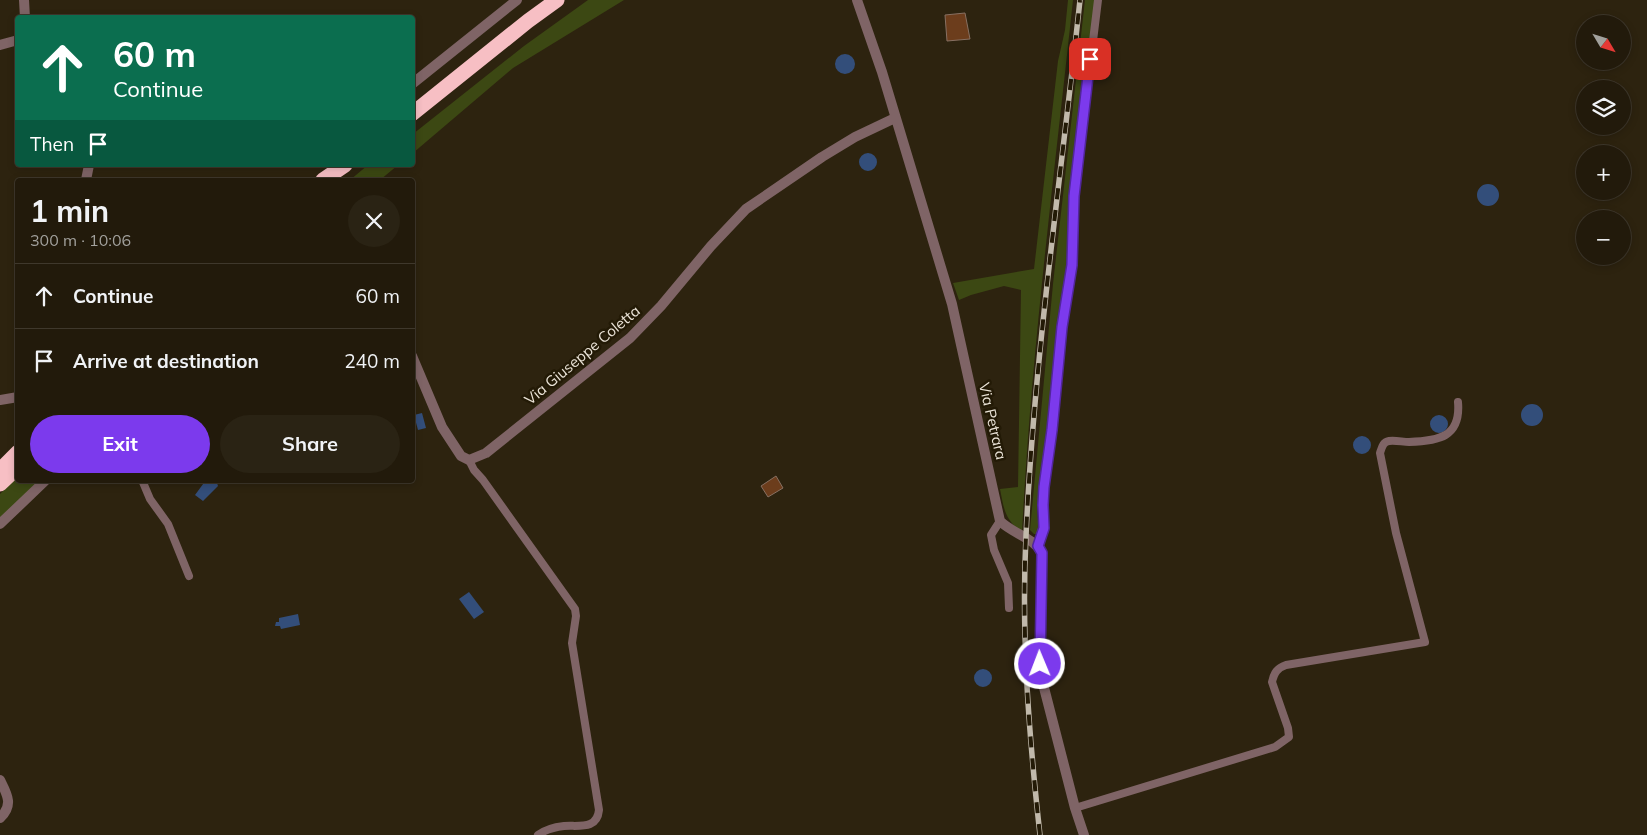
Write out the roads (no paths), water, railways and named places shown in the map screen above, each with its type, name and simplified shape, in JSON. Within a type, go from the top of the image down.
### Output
[{"type":"highway","points":[[415,112],[557,0]]},
{"type":"highway","points":[[326,178],[342,167]]},
{"type":"highway","points":[[341,178],[353,167]]},
{"type":"highway","points":[[0,470],[15,455]]},
{"type":"highway","points":[[0,484],[15,470]]},
{"type":"street","points":[[24,0],[25,15]]},
{"type":"street","points":[[415,82],[517,0]]},
{"type":"street","name":"Via Petrara","points":[[857,0],[882,72],[952,304],[1000,521]]},
{"type":"street","points":[[0,45],[15,41]]},
{"type":"street","name":"Via Giuseppe Coletta","points":[[469,460],[486,453],[630,338],[662,306],[711,246],[746,209],[822,157],[854,138],[895,118]]},
{"type":"street","points":[[415,363],[442,427],[460,456],[469,460]]},
{"type":"street","points":[[0,400],[15,398]]},
{"type":"street","points":[[0,524],[43,483]]},
{"type":"street","points":[[1000,521],[1005,526],[1033,541],[1042,553],[1041,676],[1075,808],[1084,835]]},
{"type":"street","points":[[0,780],[8,802],[6,812],[0,818]]},
{"type":"lane","points":[[1038,546],[1044,528],[1044,487],[1052,430],[1062,327],[1072,265],[1074,196],[1098,0]]},
{"type":"lane","points":[[1075,808],[1275,747],[1283,742],[1288,737],[1288,728],[1272,682],[1274,674],[1279,667],[1425,642],[1396,533],[1380,453],[1382,445],[1388,441],[1409,442],[1438,439],[1447,436],[1454,428],[1459,414],[1458,402]]},
{"type":"lane","points":[[469,460],[474,470],[575,609],[572,643],[599,810],[598,816],[589,825],[553,828],[538,835]]},
{"type":"lane","points":[[143,483],[150,499],[168,524],[189,576]]},
{"type":"lane","points":[[1000,521],[991,534],[994,550],[1008,583],[1009,608]]},
{"type":"water","points":[[845,54],[852,57],[855,64],[852,71],[845,74],[838,71],[835,64],[838,57]]},
{"type":"water","points":[[868,153],[876,158],[877,162],[872,170],[868,171],[860,166],[859,162],[864,154]]},
{"type":"water","points":[[1488,184],[1496,187],[1499,195],[1496,203],[1488,206],[1480,203],[1477,195],[1480,187]]},
{"type":"water","points":[[1532,404],[1540,407],[1543,415],[1540,423],[1532,426],[1524,423],[1521,415],[1524,407]]},
{"type":"water","points":[[422,413],[426,428],[418,430],[415,415]]},
{"type":"water","points":[[1439,415],[1445,418],[1448,424],[1445,430],[1439,433],[1433,430],[1430,424],[1433,418]]},
{"type":"water","points":[[1362,436],[1368,439],[1371,445],[1368,451],[1362,454],[1356,451],[1353,445],[1356,439]]},
{"type":"water","points":[[204,483],[217,483],[218,486],[203,501],[195,495]]},
{"type":"water","points":[[469,592],[484,612],[474,619],[459,599]]},
{"type":"water","points":[[298,614],[300,625],[281,629],[280,626],[275,626],[276,622],[279,622],[279,618]]},
{"type":"water","points":[[983,669],[989,672],[992,678],[989,684],[983,687],[977,684],[974,678],[977,672]]},
{"type":"railway","points":[[1040,835],[1032,761],[1025,648],[1026,536],[1035,402],[1080,0]]}]
